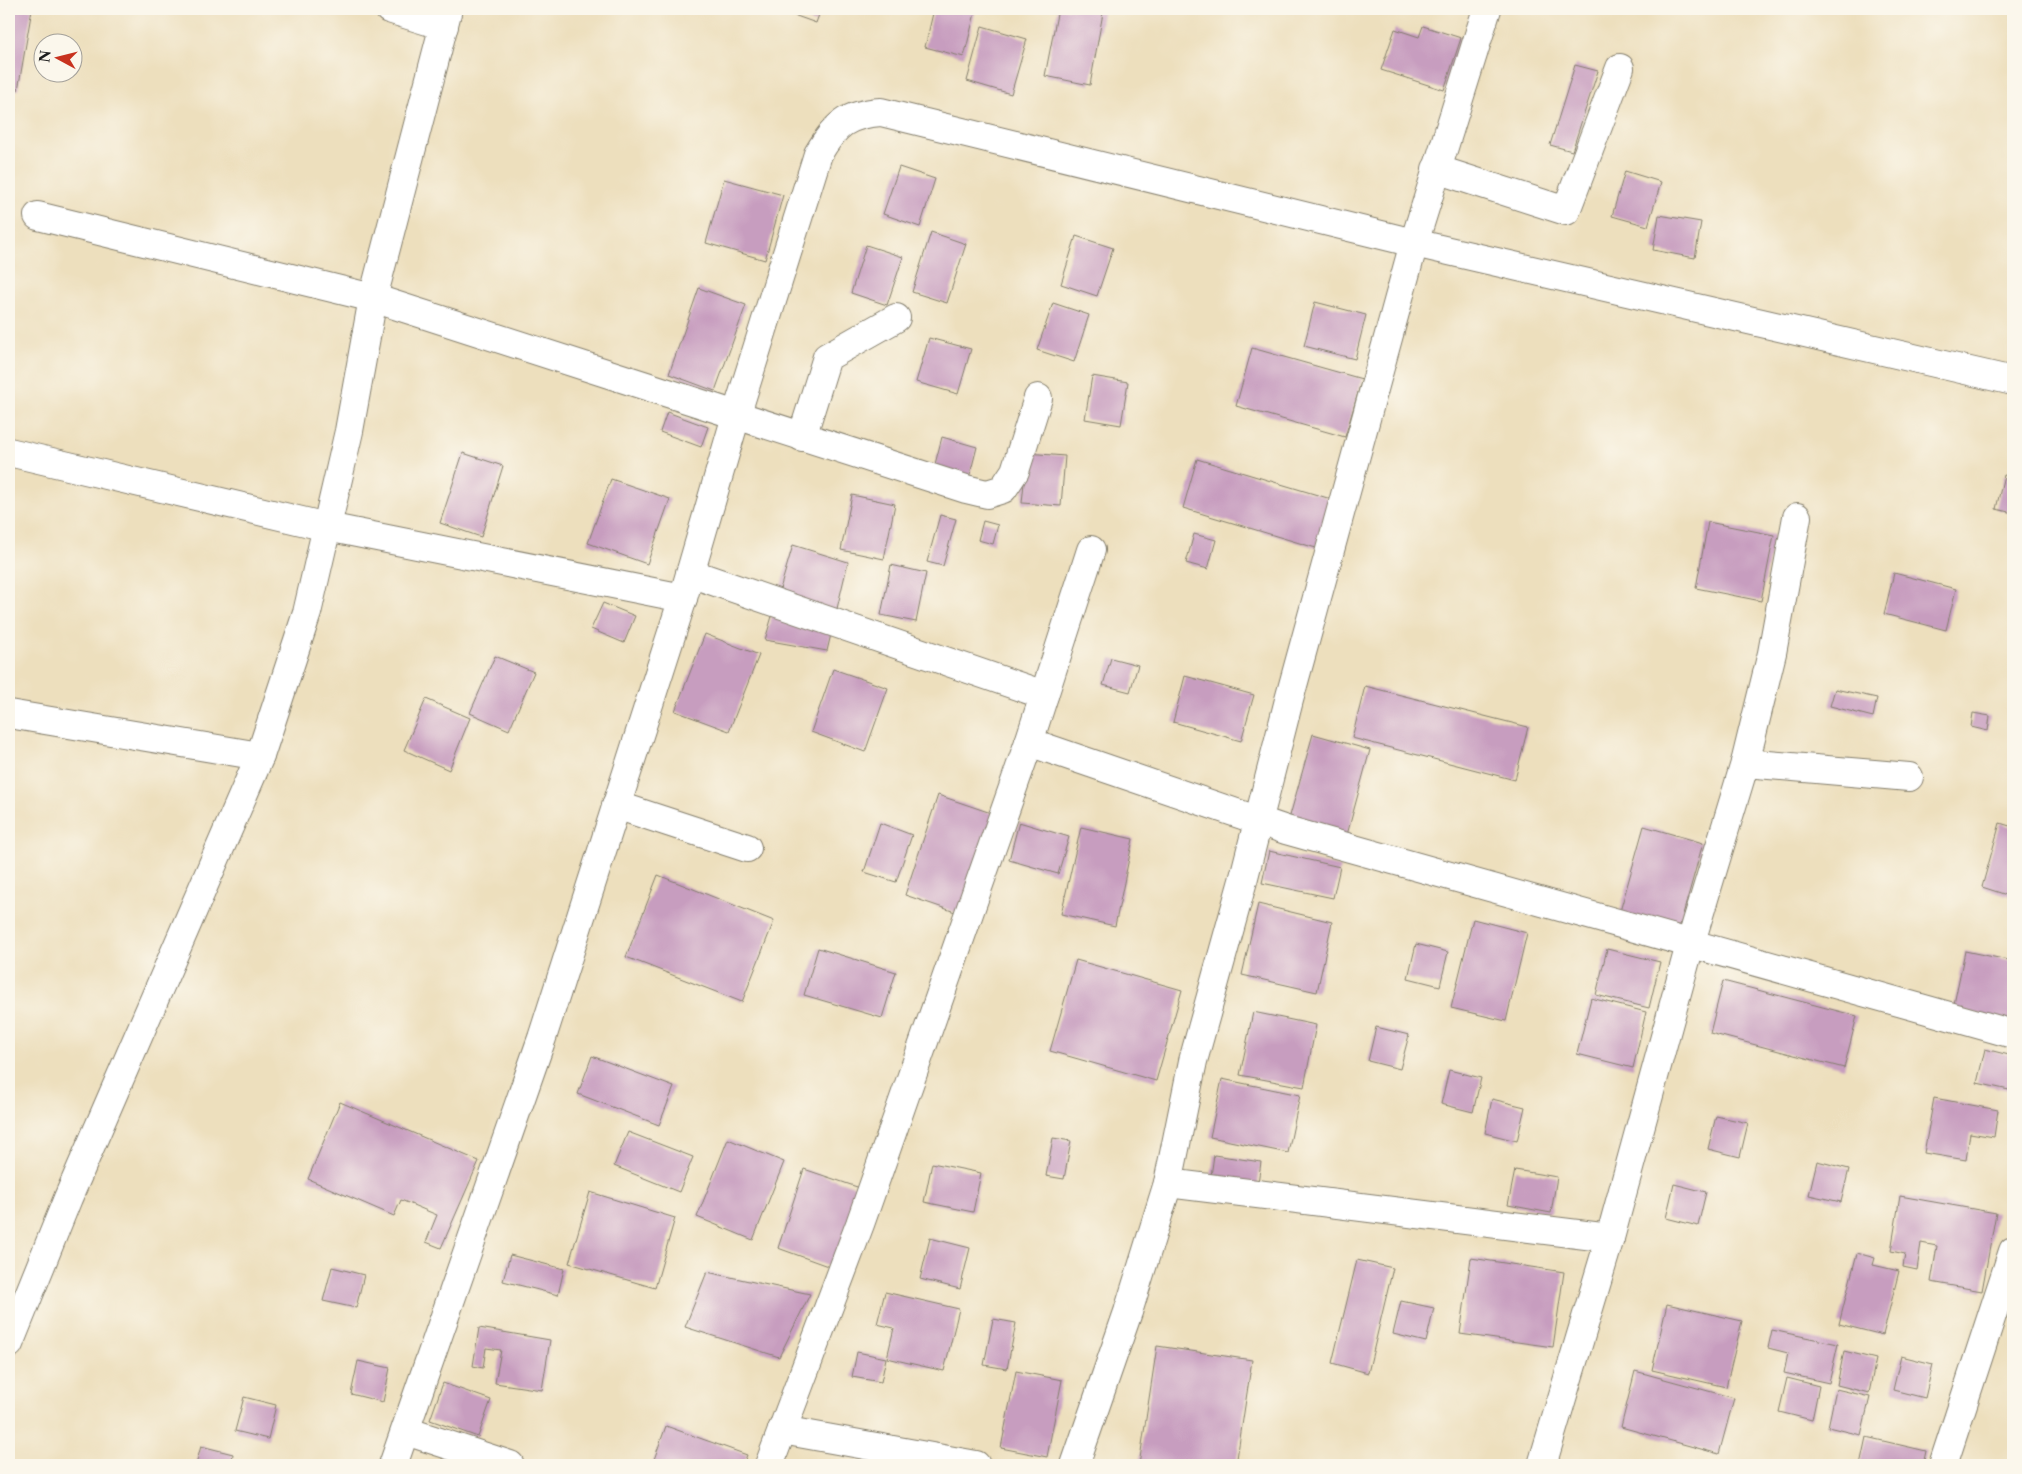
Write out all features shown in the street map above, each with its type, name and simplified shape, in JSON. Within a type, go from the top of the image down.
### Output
[{"type":"street","points":[[11,1334],[260,756],[307,613],[349,431],[372,298],[446,18],[389,9]]},
{"type":"street","points":[[1075,1465],[1128,1312],[1168,1183],[1193,1061],[1289,700],[1414,243],[1487,9]]},
{"type":"street","points":[[1436,169],[1566,211],[1620,68]]},
{"type":"street","points":[[393,1465],[542,1038],[686,586],[736,416],[818,154],[830,133],[847,119],[864,113],[881,112],[1414,243],[2013,381]]},
{"type":"street","points":[[38,216],[372,298],[736,416],[966,489],[988,494],[1003,489],[1015,471],[1038,398]]},
{"type":"street","points":[[802,437],[827,357],[896,318]]},
{"type":"street","points":[[9,452],[327,527],[686,586],[1044,695]]},
{"type":"street","points":[[1542,1465],[1610,1238],[1690,945],[1745,763],[1772,653],[1797,517]]},
{"type":"street","points":[[769,1465],[860,1224],[1029,742],[1091,550]]},
{"type":"street","points":[[9,714],[260,756]]},
{"type":"street","points":[[1029,742],[1258,822],[1690,945],[2013,1034]]},
{"type":"street","points":[[1745,763],[1909,777]]},
{"type":"street","points":[[616,805],[747,848]]},
{"type":"street","points":[[1168,1183],[1610,1238]]},
{"type":"street","points":[[1943,1465],[2006,1300],[2013,1251]]},
{"type":"street","points":[[782,1430],[976,1465]]},
{"type":"street","points":[[406,1431],[510,1465]]},
{"type":"building","points":[[9,9],[32,9],[18,90],[9,88]]},
{"type":"building","points":[[777,9],[821,9],[816,23]]},
{"type":"building","points":[[934,9],[976,9],[964,57],[925,47]]},
{"type":"building","points":[[1058,9],[1084,9],[1103,13],[1090,85],[1045,76]]},
{"type":"building","points":[[982,26],[1027,39],[1011,94],[967,81]]},
{"type":"building","points":[[1423,26],[1461,38],[1444,90],[1381,70],[1395,29],[1419,37]]},
{"type":"building","points":[[1575,65],[1598,71],[1572,151],[1550,145]]},
{"type":"building","points":[[899,167],[935,179],[920,227],[883,214]]},
{"type":"building","points":[[1625,171],[1661,182],[1648,226],[1612,216]]},
{"type":"building","points":[[724,179],[783,195],[765,260],[706,243]]},
{"type":"building","points":[[1659,215],[1701,222],[1695,258],[1653,250]]},
{"type":"building","points":[[931,232],[966,244],[947,303],[912,292]]},
{"type":"building","points":[[1076,236],[1113,248],[1097,296],[1061,284]]},
{"type":"building","points":[[866,245],[903,257],[887,305],[851,293]]},
{"type":"building","points":[[699,288],[746,305],[715,391],[669,374]]},
{"type":"building","points":[[1315,302],[1366,315],[1355,359],[1304,346]]},
{"type":"building","points":[[1053,303],[1089,315],[1074,362],[1037,350]]},
{"type":"building","points":[[929,338],[971,349],[958,394],[916,382]]},
{"type":"building","points":[[1252,348],[1362,379],[1345,437],[1236,406]]},
{"type":"building","points":[[1092,376],[1128,382],[1121,425],[1085,419]]},
{"type":"building","points":[[667,412],[708,427],[701,447],[660,432]]},
{"type":"building","points":[[942,437],[977,447],[968,482],[933,472]]},
{"type":"building","points":[[463,453],[503,466],[481,537],[440,523]]},
{"type":"building","points":[[1027,453],[1065,456],[1061,506],[1022,503]]},
{"type":"building","points":[[1197,459],[1331,499],[1316,548],[1183,508]]},
{"type":"building","points":[[2004,475],[2013,477],[2013,513],[1996,509]]},
{"type":"building","points":[[611,479],[670,499],[647,564],[588,543]]},
{"type":"building","points":[[852,495],[895,504],[884,559],[841,550]]},
{"type":"building","points":[[940,515],[956,519],[943,566],[927,562]]},
{"type":"building","points":[[983,521],[998,525],[993,544],[978,540]]},
{"type":"building","points":[[1708,522],[1774,535],[1761,601],[1696,588]]},
{"type":"building","points":[[1194,534],[1216,540],[1208,569],[1186,563]]},
{"type":"building","points":[[793,545],[848,562],[827,651],[765,640]]},
{"type":"building","points":[[891,565],[926,573],[916,622],[881,615]]},
{"type":"building","points":[[1894,573],[1956,589],[1946,630],[1884,614]]},
{"type":"building","points":[[603,603],[635,616],[624,643],[591,629]]},
{"type":"building","points":[[705,634],[759,655],[729,731],[675,711]]},
{"type":"building","points":[[495,656],[534,672],[509,730],[470,713]]},
{"type":"building","points":[[1111,658],[1138,665],[1130,692],[1103,685]]},
{"type":"building","points":[[833,669],[888,688],[865,752],[811,732]]},
{"type":"building","points":[[1185,676],[1254,695],[1241,741],[1173,722]]},
{"type":"building","points":[[1365,686],[1528,727],[1515,780],[1352,738]]},
{"type":"building","points":[[1835,689],[1877,698],[1873,717],[1830,706]]},
{"type":"building","points":[[426,699],[470,718],[449,770],[404,750]]},
{"type":"building","points":[[1973,713],[1990,716],[1988,731],[1971,727]]},
{"type":"building","points":[[1313,734],[1370,750],[1344,846],[1286,830]]},
{"type":"building","points":[[938,795],[994,814],[961,914],[905,895]]},
{"type":"building","points":[[1019,822],[1069,837],[1058,874],[1009,860]]},
{"type":"building","points":[[880,823],[912,835],[896,882],[864,872]]},
{"type":"building","points":[[2000,823],[2013,827],[2013,897],[1982,887]]},
{"type":"building","points":[[1644,826],[1703,843],[1678,932],[1619,915]]},
{"type":"building","points":[[1081,827],[1133,839],[1115,926],[1061,914]]},
{"type":"building","points":[[1269,851],[1340,867],[1333,898],[1262,883]]},
{"type":"building","points":[[658,875],[774,921],[742,1002],[626,957]]},
{"type":"building","points":[[1258,904],[1332,922],[1317,992],[1242,975]]},
{"type":"building","points":[[1473,919],[1527,933],[1506,1021],[1451,1008]]},
{"type":"building","points":[[1416,944],[1448,952],[1440,986],[1408,978]]},
{"type":"building","points":[[818,948],[896,972],[882,1018],[804,995]]},
{"type":"building","points":[[1607,949],[1660,962],[1649,1008],[1596,995]]},
{"type":"building","points":[[1965,951],[2013,961],[2013,1022],[1953,1009]]},
{"type":"building","points":[[1076,960],[1182,990],[1156,1081],[1050,1051]]},
{"type":"building","points":[[1723,981],[1857,1016],[1844,1068],[1710,1033]]},
{"type":"building","points":[[1591,998],[1646,1012],[1633,1068],[1577,1054]]},
{"type":"building","points":[[1253,1012],[1316,1025],[1304,1087],[1240,1075]]},
{"type":"building","points":[[1376,1027],[1409,1035],[1400,1069],[1368,1061]]},
{"type":"building","points":[[1985,1049],[2013,1056],[2013,1073],[2009,1090],[1977,1083]]},
{"type":"building","points":[[592,1056],[674,1087],[659,1125],[578,1094]]},
{"type":"building","points":[[1449,1070],[1481,1078],[1473,1112],[1441,1104]]},
{"type":"building","points":[[1222,1079],[1300,1095],[1288,1153],[1210,1137]]},
{"type":"building","points":[[1934,1098],[1998,1110],[1994,1137],[1970,1133],[1966,1160],[1924,1153]]},
{"type":"building","points":[[1492,1099],[1525,1107],[1517,1141],[1485,1133]]},
{"type":"building","points":[[340,1102],[479,1161],[441,1248],[426,1242],[437,1215],[401,1200],[394,1216],[308,1179]]},
{"type":"building","points":[[1716,1116],[1748,1123],[1740,1157],[1708,1149]]},
{"type":"building","points":[[628,1132],[693,1157],[679,1192],[614,1166]]},
{"type":"building","points":[[1053,1138],[1071,1141],[1064,1179],[1046,1176]]},
{"type":"building","points":[[728,1139],[784,1162],[753,1240],[697,1217]]},
{"type":"building","points":[[1214,1155],[1261,1162],[1257,1190],[1210,1183]]},
{"type":"building","points":[[1817,1161],[1849,1169],[1841,1202],[1809,1195]]},
{"type":"building","points":[[932,1163],[981,1173],[973,1212],[924,1202]]},
{"type":"building","points":[[804,1169],[863,1189],[836,1269],[778,1248]]},
{"type":"building","points":[[1515,1170],[1557,1177],[1551,1213],[1508,1205]]},
{"type":"building","points":[[1674,1184],[1706,1192],[1698,1226],[1666,1218]]},
{"type":"building","points":[[590,1192],[675,1218],[655,1288],[569,1263]]},
{"type":"building","points":[[1900,1196],[1996,1213],[1982,1291],[1931,1282],[1937,1246],[1921,1243],[1917,1270],[1903,1267],[1905,1254],[1891,1251]]},
{"type":"building","points":[[930,1238],[970,1248],[960,1289],[920,1279]]},
{"type":"building","points":[[1857,1253],[1875,1258],[1873,1265],[1899,1271],[1883,1335],[1839,1324]]},
{"type":"building","points":[[510,1255],[564,1269],[558,1295],[503,1281]]},
{"type":"building","points":[[1471,1258],[1564,1272],[1553,1347],[1460,1334]]},
{"type":"building","points":[[1357,1260],[1393,1268],[1368,1373],[1332,1363]]},
{"type":"building","points":[[332,1267],[364,1275],[356,1308],[323,1301]]},
{"type":"building","points":[[707,1272],[810,1294],[779,1357],[685,1327]]},
{"type":"building","points":[[885,1292],[959,1309],[944,1371],[887,1358],[894,1328],[877,1324]]},
{"type":"building","points":[[1401,1301],[1434,1308],[1426,1342],[1393,1334]]},
{"type":"building","points":[[1667,1304],[1742,1321],[1726,1387],[1652,1370]]},
{"type":"building","points":[[993,1319],[1016,1323],[1007,1369],[984,1365]]},
{"type":"building","points":[[479,1328],[550,1340],[542,1390],[495,1383],[501,1350],[486,1348],[483,1368],[473,1366]]},
{"type":"building","points":[[1772,1330],[1838,1344],[1829,1383],[1784,1373],[1788,1353],[1768,1348]]},
{"type":"building","points":[[1157,1346],[1252,1360],[1236,1465],[1139,1465]]},
{"type":"building","points":[[1844,1351],[1876,1359],[1869,1393],[1837,1385]]},
{"type":"building","points":[[857,1352],[886,1358],[881,1382],[852,1377]]},
{"type":"building","points":[[1901,1356],[1933,1364],[1925,1398],[1893,1390]]},
{"type":"building","points":[[358,1361],[390,1368],[383,1402],[351,1394]]},
{"type":"building","points":[[1016,1371],[1062,1380],[1047,1457],[1001,1448]]},
{"type":"building","points":[[1635,1371],[1734,1398],[1719,1454],[1621,1427]]},
{"type":"building","points":[[1787,1378],[1819,1386],[1812,1420],[1779,1412]]},
{"type":"building","points":[[443,1383],[491,1400],[478,1437],[430,1420]]},
{"type":"building","points":[[1836,1389],[1870,1397],[1861,1435],[1828,1427]]},
{"type":"building","points":[[244,1397],[276,1405],[268,1439],[235,1431]]},
{"type":"building","points":[[666,1426],[747,1455],[743,1465],[652,1465]]},
{"type":"building","points":[[1866,1437],[1926,1451],[1923,1465],[1860,1465]]},
{"type":"building","points":[[201,1446],[233,1454],[231,1465],[196,1465]]}]
